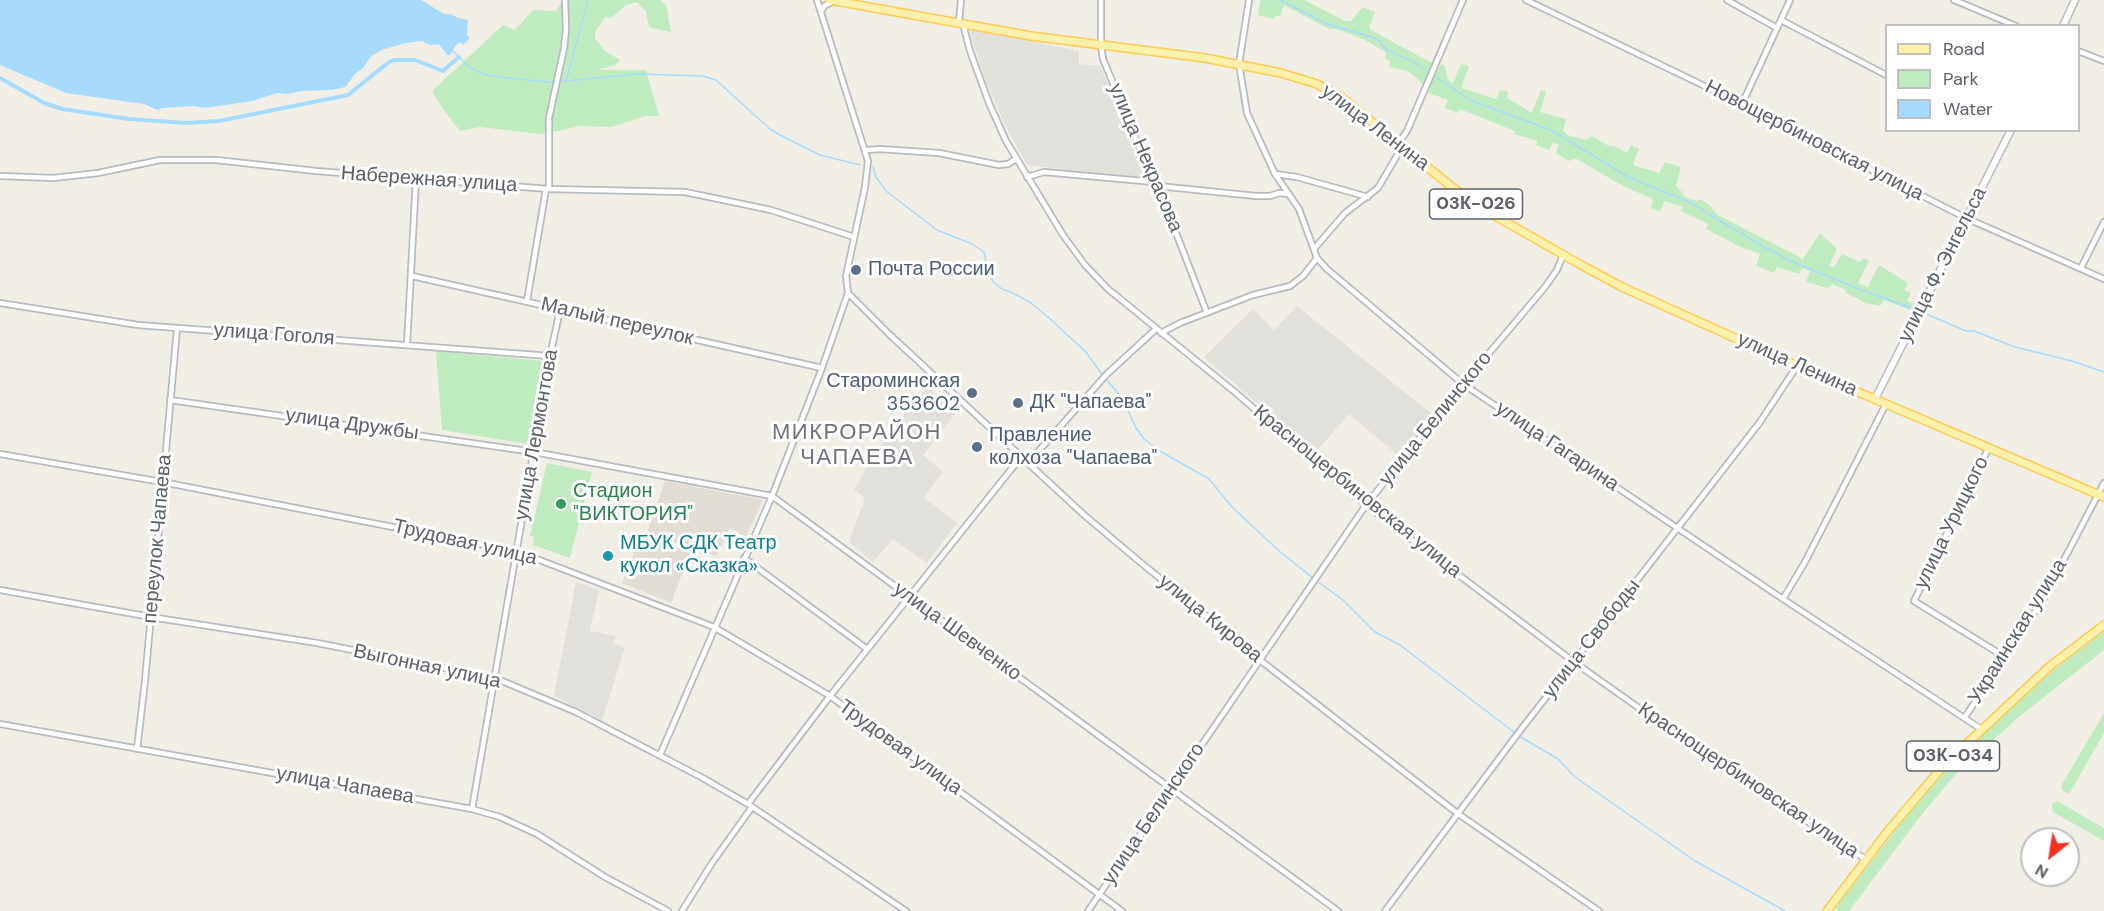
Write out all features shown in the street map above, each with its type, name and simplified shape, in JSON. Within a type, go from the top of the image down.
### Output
[{"type":"main road","points":[[2064,24],[2076,0]]},
{"type":"main road","name":"улица Ленина","points":[[832,1],[961,24],[1239,64],[1306,80],[1328,89],[1353,107],[1452,187],[1483,208],[1622,287],[1797,366],[2101,496]]},
{"type":"main road","name":"улица Ф. Энгельса","points":[[1875,399],[2010,132]]},
{"type":"main road","name":"03К-034","points":[[1827,911],[1865,859],[1927,783],[1981,729],[2049,667],[2104,625]]},
{"type":"street","points":[[527,302],[547,189],[549,118],[559,76],[566,29],[565,0]]},
{"type":"street","points":[[660,755],[772,496],[848,294],[846,276],[868,171],[866,150],[817,0]]},
{"type":"street","points":[[961,24],[962,0]]},
{"type":"street","name":"улица Некрасова","points":[[1101,0],[1103,59],[1207,313]]},
{"type":"street","name":"улица Гагарина","points":[[1250,0],[1239,64],[1247,113],[1275,174],[1299,209],[1317,258],[1327,269],[1462,384],[1981,729]]},
{"type":"street","points":[[1314,249],[1333,224],[1378,188],[1407,130],[1463,0]]},
{"type":"street","name":"Новощербиновская улица","points":[[1526,0],[1742,105],[1966,218],[2104,279]]},
{"type":"street","points":[[1727,0],[1777,28]]},
{"type":"street","points":[[1742,105],[1790,0]]},
{"type":"street","points":[[1954,0],[2011,24]]},
{"type":"street","points":[[821,13],[824,6],[832,1]]},
{"type":"street","points":[[1781,20],[1885,74]]},
{"type":"street","name":"Краснощербиновская улица","points":[[961,24],[989,103],[1016,159],[1085,265],[1108,289],[1236,393],[1366,505],[1574,662],[1694,747],[1865,859]]},
{"type":"street","points":[[2080,51],[2104,61]]},
{"type":"street","points":[[866,150],[880,148],[939,153],[999,165],[1008,164],[1016,159]]},
{"type":"street","name":"Набережная улица","points":[[0,176],[53,178],[98,173],[160,160],[216,160],[547,189],[658,191],[699,194],[771,210],[855,237]]},
{"type":"street","points":[[1027,177],[1044,172],[1143,181],[1256,196],[1289,194]]},
{"type":"street","points":[[1143,181],[1150,172]]},
{"type":"street","points":[[1275,174],[1297,177],[1368,197]]},
{"type":"street","points":[[407,345],[416,179]]},
{"type":"street","points":[[2081,268],[2104,222]]},
{"type":"street","name":"улица Белинского","points":[[1088,911],[1366,505],[1462,384],[1545,287],[1557,270],[1563,255]]},
{"type":"street","points":[[1028,463],[1102,380],[1159,331],[1252,295],[1290,286],[1303,276],[1317,258]]},
{"type":"street","name":"Малый переулок","points":[[412,276],[822,368]]},
{"type":"street","name":"улица Кирова","points":[[848,294],[1083,514],[1260,660],[1457,813],[1599,911]]},
{"type":"street","name":"улица Гоголя","points":[[0,303],[91,319],[177,329],[550,356]]},
{"type":"street","name":"улица Лермонтова","points":[[472,809],[550,356],[560,310]]},
{"type":"street","name":"переулок Чапаева","points":[[137,749],[177,329]]},
{"type":"street","name":"улица Свободы","points":[[1385,911],[1519,732],[1760,422],[1797,366]]},
{"type":"street","name":"улица Дружбы","points":[[170,400],[534,452]]},
{"type":"street","points":[[1783,599],[1805,562],[1886,404]]},
{"type":"street","name":"улица Урицкого","points":[[1989,447],[1914,601],[2004,657]]},
{"type":"street","name":"улица Шевченко","points":[[534,452],[772,496],[1338,911]]},
{"type":"street","name":"Трудовая улица","points":[[0,454],[162,482],[516,551],[714,627],[830,696],[1122,911]]},
{"type":"street","points":[[682,911],[750,806],[830,696],[1021,457]]},
{"type":"street","name":"Украинская улица","points":[[1965,717],[2044,598],[2101,496],[2104,483]]},
{"type":"street","points":[[744,558],[867,649]]},
{"type":"street","name":"Выгонная улица","points":[[0,590],[317,643],[495,678],[576,712],[660,755],[750,806],[906,911]]},
{"type":"street","name":"улица Чапаева","points":[[0,724],[472,809],[500,817],[537,834],[605,877],[668,911]]},
{"type":"shaded area","points":[[969,29],[1079,51],[1079,64],[1100,66],[1146,173],[1140,178],[1027,165],[1006,127],[986,82]]},
{"type":"shaded area","points":[[1297,306],[1433,415],[1400,457],[1349,414],[1317,451],[1297,434],[1290,434],[1271,419],[1270,414],[1204,357],[1253,309],[1274,330]]},
{"type":"shaded area","points":[[928,386],[956,413],[923,455],[943,472],[924,497],[957,523],[927,563],[893,539],[873,562],[849,542],[865,498],[854,490],[874,454]]},
{"type":"shaded area","points":[[665,481],[763,500],[746,537],[730,528],[716,556],[647,533]]},
{"type":"shaded area","points":[[641,533],[690,553],[671,603],[622,583]]},
{"type":"shaded area","points":[[576,582],[599,590],[590,631],[616,636],[613,644],[625,647],[602,720],[554,696]]},
{"type":"green space","points":[[563,0],[660,0],[666,5],[671,32],[649,27],[646,11],[637,2],[626,5],[611,18],[605,17],[595,32],[595,38],[605,51],[620,60],[615,65],[598,70],[646,70],[659,116],[645,116],[612,127],[576,126],[540,134],[480,127],[460,131],[432,91],[503,25],[515,30],[533,10],[556,11]]},
{"type":"green space","points":[[1260,0],[1304,0],[1345,21],[1351,21],[1363,7],[1375,12],[1369,27],[1371,30],[1430,62],[1436,63],[1424,88],[1420,81],[1408,71],[1389,67],[1390,61],[1385,58],[1386,52],[1363,39],[1337,29],[1329,29],[1284,5],[1280,16],[1275,16],[1273,19],[1258,15]]},
{"type":"green space","points":[[1441,64],[1445,66],[1448,80],[1453,83],[1461,64],[1469,66],[1461,88],[1496,99],[1500,90],[1508,92],[1507,98],[1532,113],[1541,90],[1546,92],[1540,112],[1566,119],[1563,131],[1570,136],[1586,140],[1592,136],[1627,153],[1631,145],[1639,149],[1633,163],[1635,166],[1659,173],[1665,162],[1681,167],[1676,186],[1683,195],[1697,201],[1700,199],[1718,215],[1803,259],[1820,233],[1837,249],[1829,266],[1834,267],[1842,254],[1860,262],[1863,258],[1869,261],[1858,283],[1868,287],[1879,265],[1908,283],[1904,290],[1911,293],[1907,301],[1917,304],[1913,311],[1884,300],[1880,306],[1866,303],[1832,284],[1828,288],[1806,282],[1810,271],[1802,268],[1799,274],[1777,267],[1774,273],[1756,266],[1760,254],[1706,229],[1708,224],[1681,211],[1683,207],[1665,201],[1660,212],[1651,208],[1653,199],[1623,186],[1575,158],[1569,161],[1556,153],[1559,145],[1553,142],[1549,150],[1536,145],[1538,141],[1514,134],[1515,131],[1460,109],[1458,113],[1445,108],[1448,100],[1426,92]]},
{"type":"green space","points":[[436,351],[544,361],[528,444],[442,430]]},
{"type":"green space","name":"Стадион \"ВИКТОРИЯ\"","points":[[547,463],[592,472],[570,558],[533,545],[534,537],[530,536]]},
{"type":"green space","points":[[2104,630],[2104,650],[2020,716],[1956,774],[1922,814],[1849,911],[1837,911],[1836,907],[1913,808],[1950,766],[2038,683]]},
{"type":"green space","points":[[2104,713],[2104,733],[2069,794],[2063,791],[2061,786]]},
{"type":"green space","points":[[2057,801],[2104,828],[2104,841],[2053,812],[2052,804]]},
{"type":"water","points":[[0,0],[421,0],[444,14],[468,20],[467,35],[470,38],[463,45],[460,42],[456,45],[450,55],[447,55],[439,44],[430,45],[422,41],[382,50],[371,56],[345,87],[332,90],[277,93],[252,101],[205,108],[194,106],[158,110],[144,104],[66,93],[0,65]]},
{"type":"waterway","points":[[453,51],[470,68],[486,75],[545,82],[566,81],[588,0]]},
{"type":"waterway","points":[[1280,0],[1330,25],[1380,41],[1385,49],[1412,61],[1470,100],[1553,131],[1628,177],[1689,202],[1793,262],[1917,310]]},
{"type":"waterway","points":[[0,78],[44,103],[62,109],[129,119],[186,123],[219,121],[348,95],[394,60],[415,60],[443,71],[459,57]]},
{"type":"waterway","points":[[566,81],[638,74],[703,76],[716,80],[770,129],[782,136],[820,155],[860,165]]},
{"type":"waterway","points":[[873,167],[876,177],[886,191],[937,230],[972,244],[984,252],[993,282],[1031,303],[1048,317],[1086,352],[1103,376]]},
{"type":"waterway","points":[[1924,313],[1966,331],[1974,331],[2015,347],[2072,361],[2104,372]]},
{"type":"waterway","points":[[1106,379],[1122,398],[1136,428],[1144,439],[1158,450],[1209,479],[1232,507],[1278,550],[1313,578]]},
{"type":"waterway","points":[[1317,581],[1343,600],[1375,632],[1400,645],[1515,733]]},
{"type":"waterway","points":[[1519,736],[1558,759],[1575,777],[1695,861],[1785,911]]},
{"type":"place","name":"Почта России","points":[[856,270]]},
{"type":"place","name":"Староминская 353602","points":[[972,393]]},
{"type":"place","name":"ДК \"Чапаева\"","points":[[1018,403]]},
{"type":"place","name":"Правление колхоза \"Чапаева\"","points":[[977,447]]},
{"type":"place","name":"Стадион \"ВИКТОРИЯ\"","points":[[561,504]]},
{"type":"place","name":"МБУК СДК Театр кукол «Сказка»","points":[[608,556]]},
{"type":"district","name":"МИКРОРАЙОН ЧАПАЕВА","points":[[857,446]]}]
